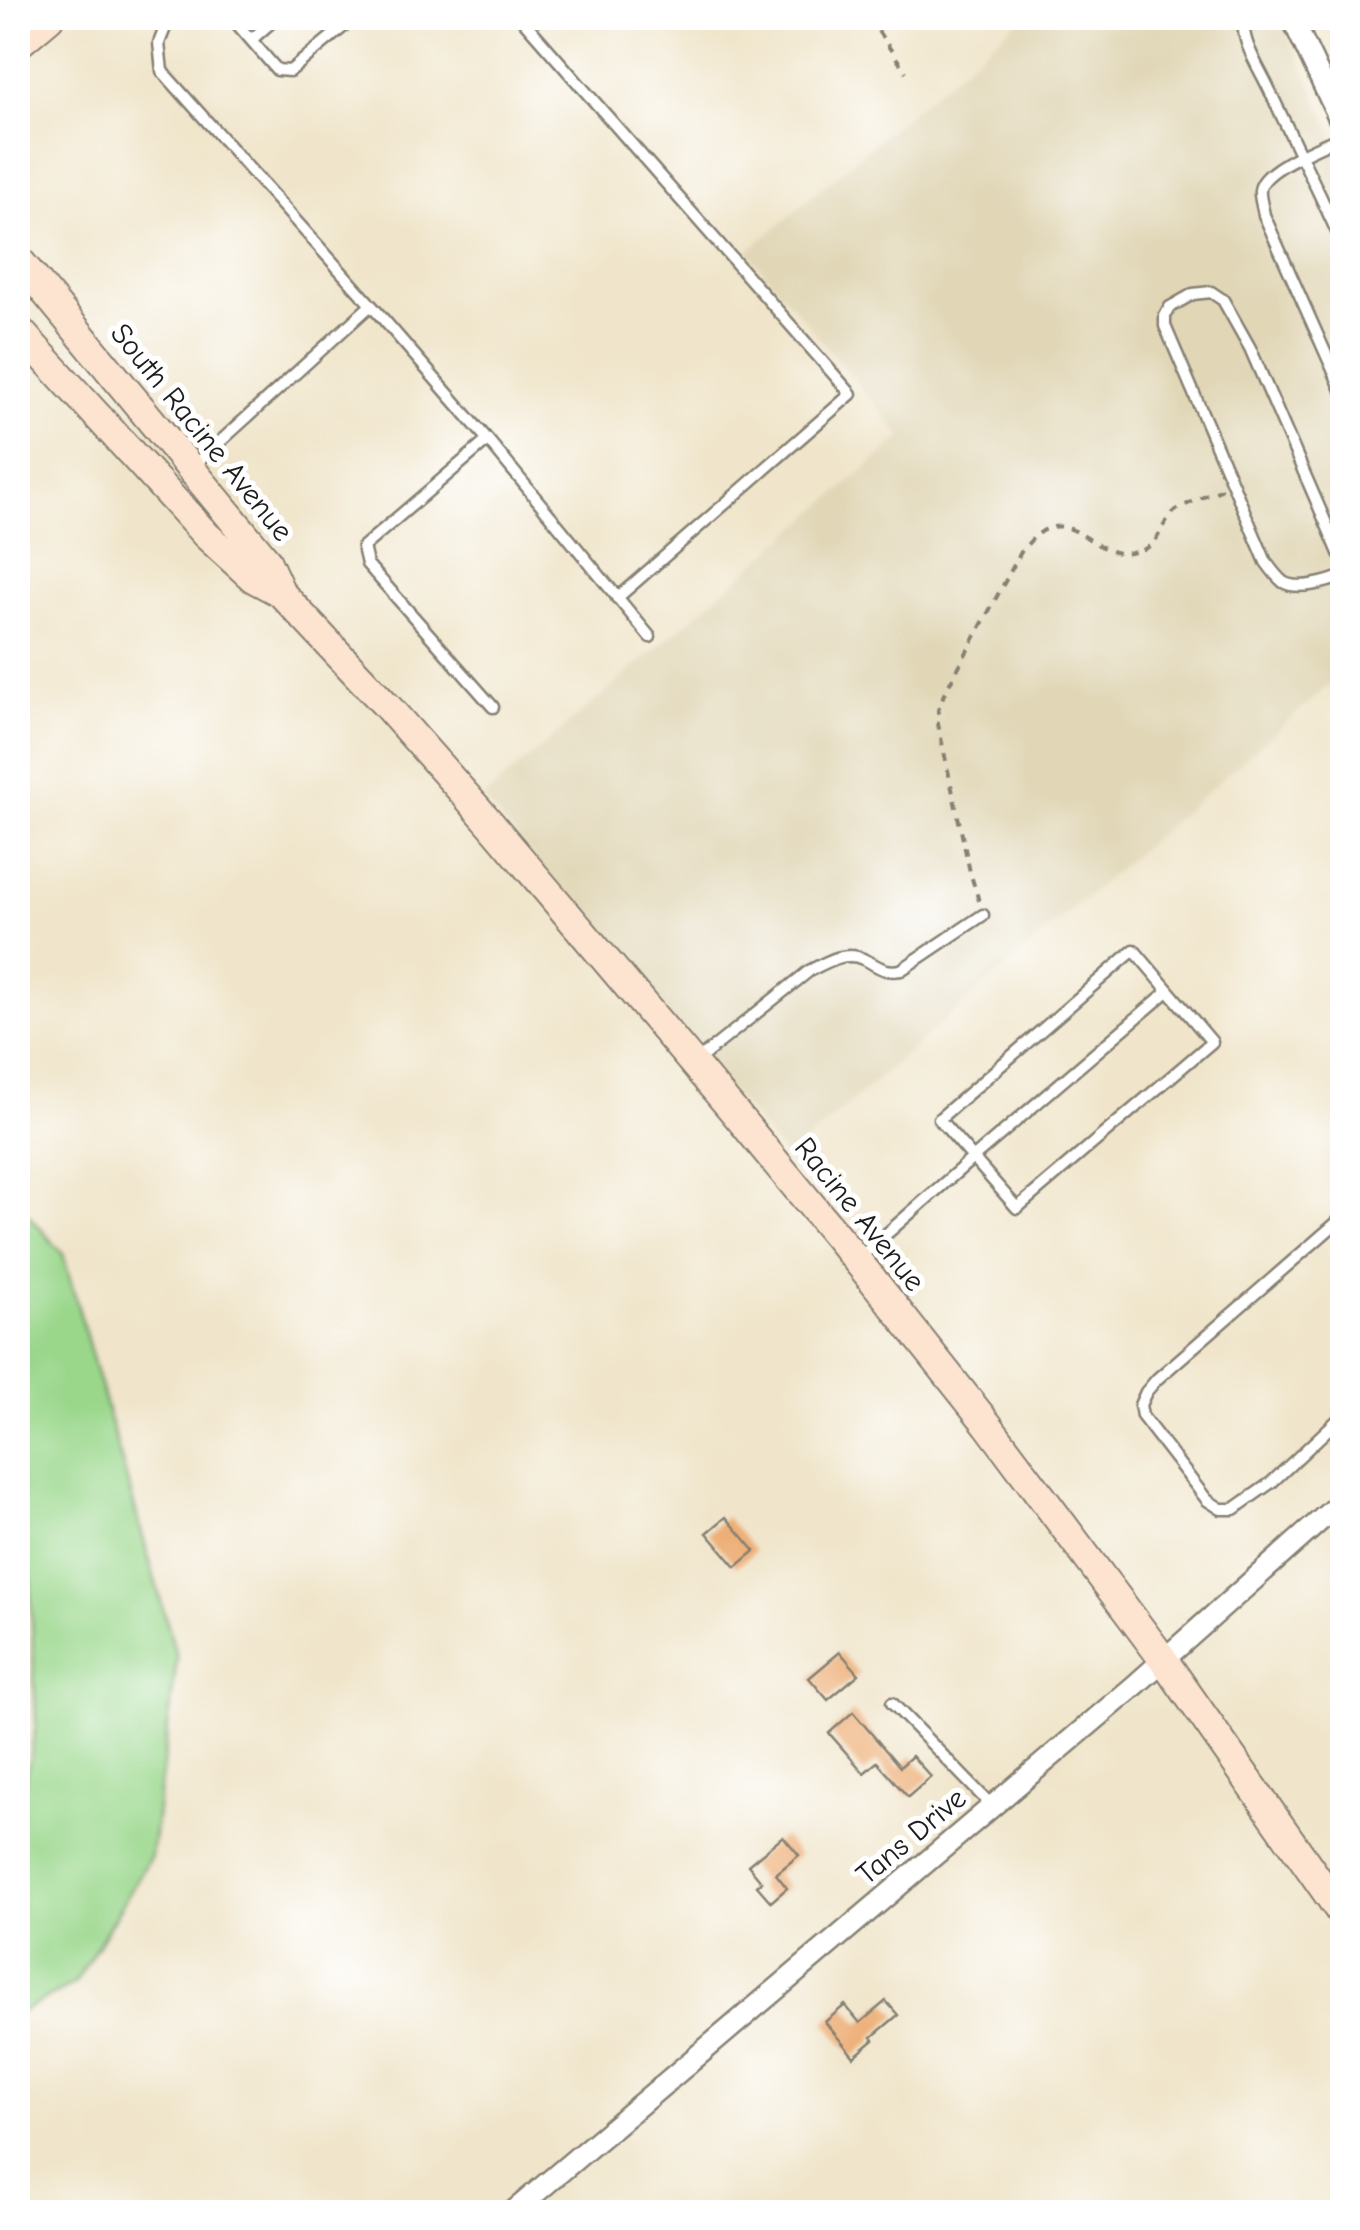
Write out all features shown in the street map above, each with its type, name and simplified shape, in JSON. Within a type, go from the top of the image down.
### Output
[{"type":"main road","points":[[18,44],[49,18]]},
{"type":"main road","name":"South Racine Avenue","points":[[18,259],[266,560],[281,593]]},
{"type":"main road","name":"South Racine Avenue","points":[[18,330],[206,534],[253,578],[281,593]]},
{"type":"main road","name":"Racine Avenue","points":[[281,593],[492,824],[857,1260],[988,1425],[1163,1659],[1342,1914]]},
{"type":"street","points":[[1292,18],[1342,124]]},
{"type":"street","name":"Tans Drive","points":[[513,2212],[1118,1700],[1342,1501]]},
{"type":"lane","points":[[169,18],[159,43],[162,71],[488,440],[650,638]]},
{"type":"lane","points":[[232,18],[277,70],[290,71],[354,18]]},
{"type":"lane","points":[[251,40],[276,18]]},
{"type":"lane","points":[[521,18],[850,394],[618,598]]},
{"type":"lane","points":[[1244,18],[1249,46],[1342,243]]},
{"type":"lane","points":[[1342,136],[1282,166],[1263,181],[1260,190],[1264,215],[1342,390]]},
{"type":"lane","points":[[1342,560],[1250,348],[1223,300],[1211,292],[1193,294],[1170,307],[1165,326],[1266,562],[1290,586],[1328,582],[1342,576]]},
{"type":"lane","points":[[191,468],[371,306]]},
{"type":"lane","points":[[488,440],[363,548],[367,564],[493,707]]},
{"type":"lane","points":[[694,1064],[809,971],[830,960],[860,957],[879,970],[901,970],[983,915]]},
{"type":"lane","points":[[1134,950],[1168,992],[1212,1042],[1017,1208],[940,1119],[1134,950]]},
{"type":"lane","points":[[857,1260],[1168,992]]},
{"type":"lane","points":[[1342,1218],[1158,1379],[1140,1405],[1142,1416],[1156,1436],[1208,1500],[1221,1508],[1234,1509],[1272,1482],[1342,1416]]},
{"type":"lane","points":[[892,1703],[993,1806]]},
{"type":"path","points":[[869,18],[906,72]]},
{"type":"path","points":[[983,915],[970,872],[938,710],[1021,552],[1044,530],[1060,527],[1116,552],[1132,552],[1150,546],[1174,512],[1232,484]]},
{"type":"shaded area","points":[[1021,18],[1281,18],[1342,153],[1342,674],[787,1158],[483,798],[902,437],[747,252]]},
{"type":"green space","points":[[18,1203],[63,1254],[177,1658],[151,1856],[75,1983],[18,2014],[18,1817],[36,1726],[30,1579],[18,1507]]},
{"type":"building","points":[[726,1517],[755,1551],[736,1567],[707,1533]]},
{"type":"building","points":[[840,1652],[859,1674],[828,1700],[809,1678]]},
{"type":"building","points":[[853,1712],[900,1767],[912,1756],[931,1777],[908,1797],[877,1762],[864,1773],[829,1733]]},
{"type":"building","points":[[783,1836],[799,1855],[776,1874],[787,1888],[771,1902],[757,1886],[762,1882],[748,1865]]},
{"type":"building","points":[[886,2001],[898,2015],[854,2057],[825,2022],[845,2005],[860,2023]]}]
